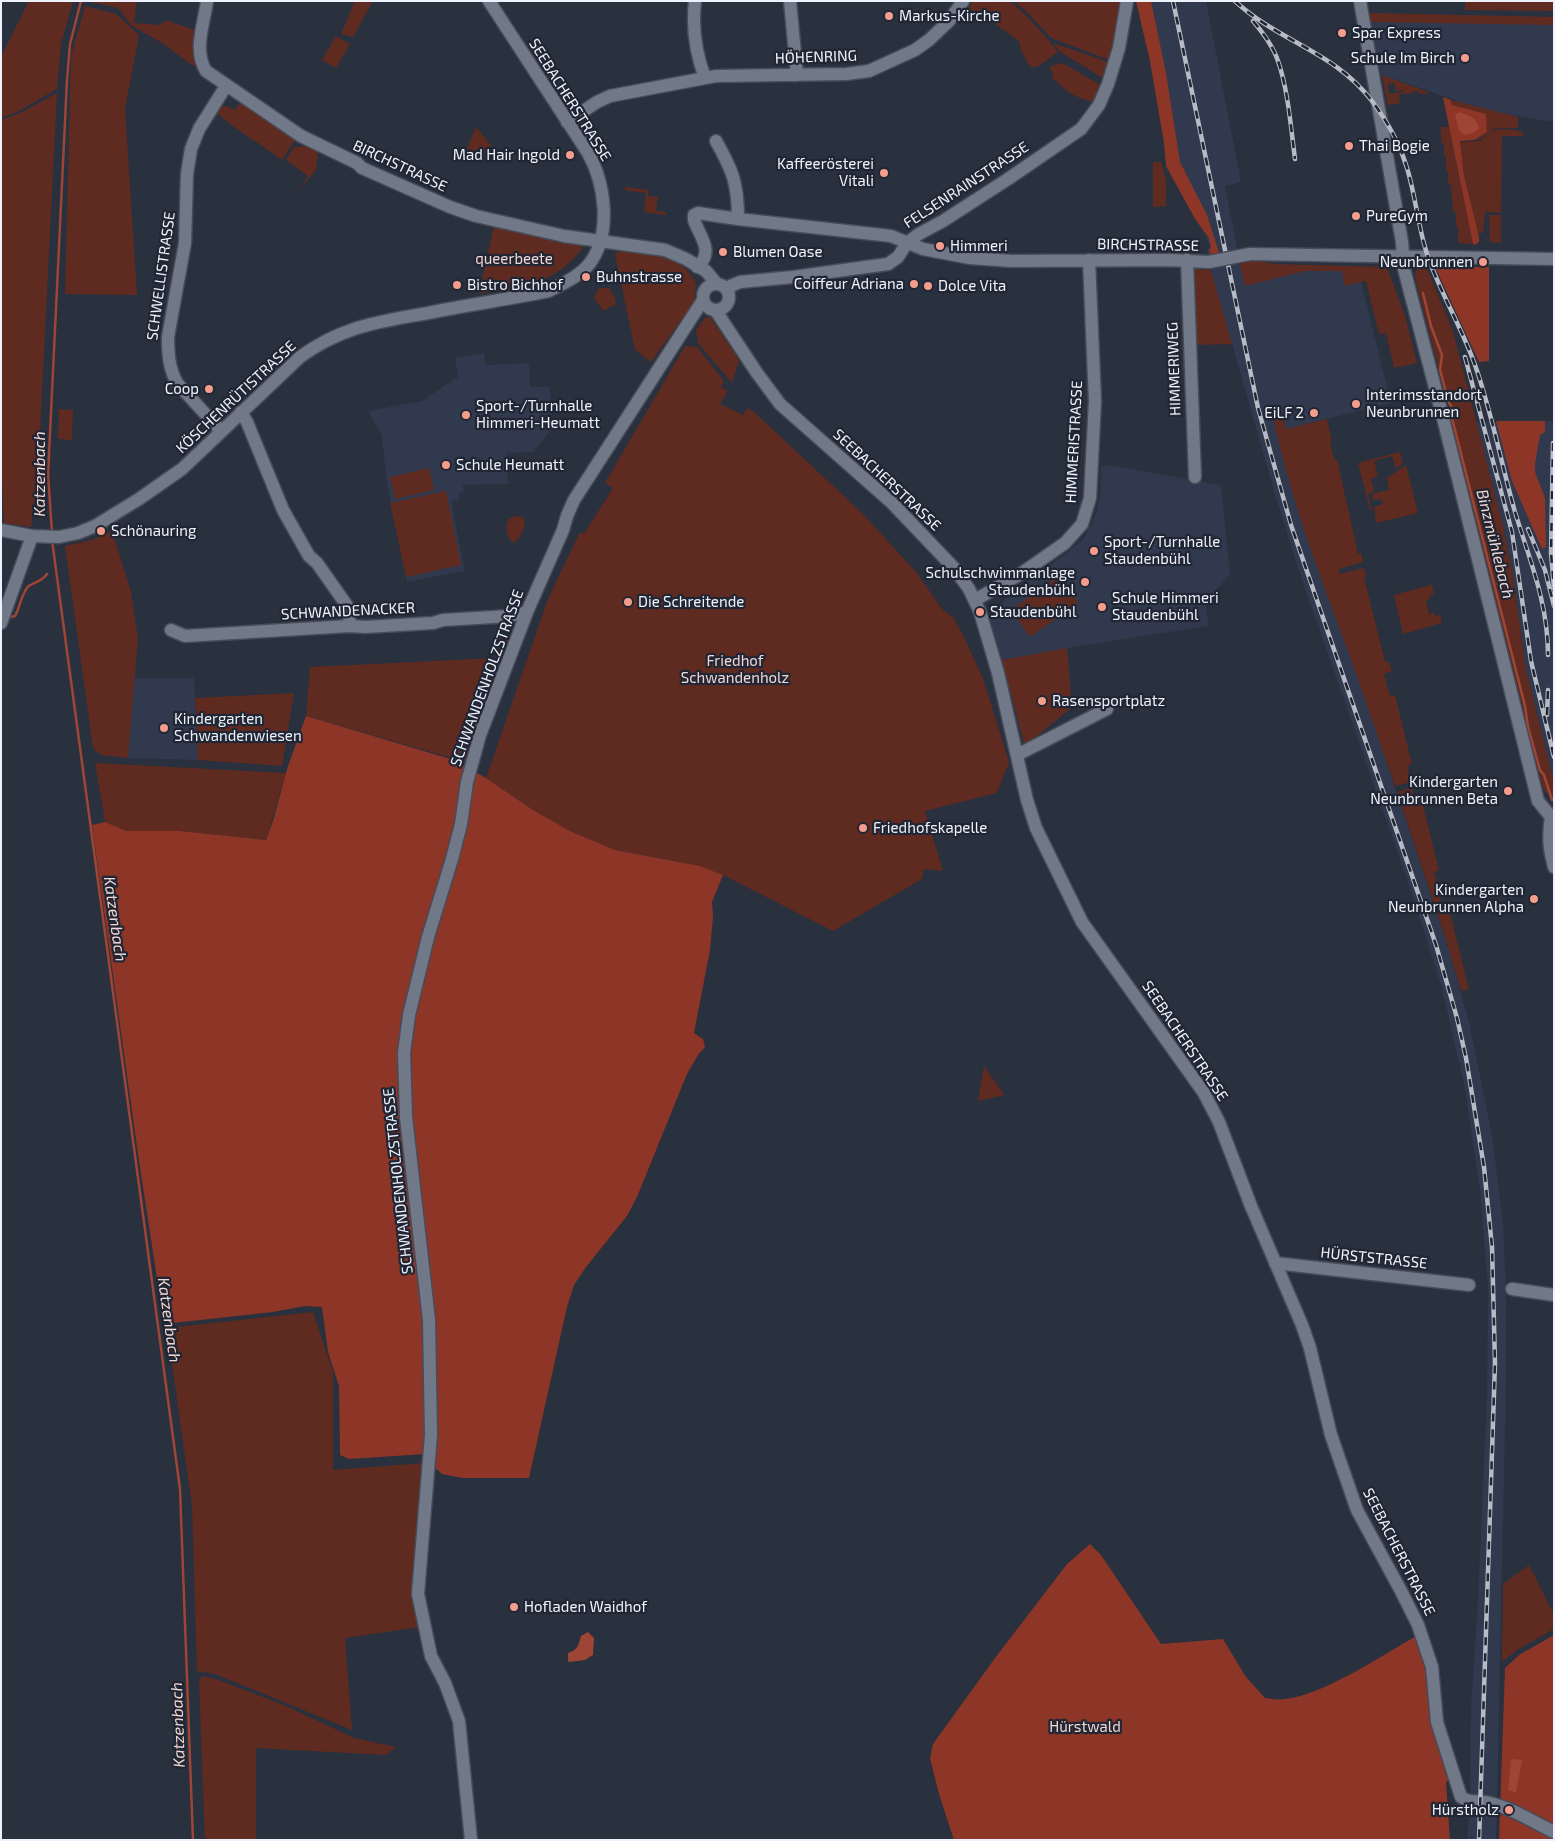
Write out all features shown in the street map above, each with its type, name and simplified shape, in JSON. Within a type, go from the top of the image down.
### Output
[{"type":"street","name":"BIRCHSTRASSE","points":[[206,1],[199,52],[201,63],[206,71],[300,136],[357,163],[362,168],[450,207],[476,216],[564,236],[600,240]]},
{"type":"street","name":"SEEBACHERSTRASSE","points":[[489,1],[588,153],[598,176],[603,203],[600,240],[665,250],[686,259],[706,271],[724,326],[780,404],[892,503],[954,568],[975,600],[998,673],[1036,828],[1082,922],[1204,1094],[1219,1122],[1251,1206],[1302,1325],[1310,1348],[1331,1435],[1357,1510],[1418,1625],[1432,1667],[1437,1722],[1460,1797],[1466,1801],[1489,1802],[1503,1807],[1554,1832]]},
{"type":"street","points":[[567,122],[597,102],[610,96],[705,78],[693,19],[695,1]]},
{"type":"street","points":[[790,1],[797,75]]},
{"type":"street","name":"HÖHENRING","points":[[705,78],[716,76],[846,74],[869,71],[915,50],[929,40],[949,21],[963,1]]},
{"type":"street","name":"FELSENRAINSTRASSE","points":[[697,267],[706,253],[694,220],[694,215],[698,212],[738,219],[891,236],[907,243],[1008,179],[1081,129],[1100,105],[1108,84],[1119,48],[1127,1]]},
{"type":"street","points":[[1360,1],[1402,242],[1404,269],[1538,801],[1552,817],[1548,834],[1549,848],[1554,867]]},
{"type":"street","name":"SCHWELLISTRASSE","points":[[221,431],[177,383],[172,374],[168,351],[168,337],[185,243],[187,174],[191,149],[199,128],[226,86]]},
{"type":"street","points":[[716,141],[735,178],[738,219]]},
{"type":"street","name":"KÖSCHENRÜTISTRASSE","points":[[1,530],[32,536],[52,537],[78,533],[94,526],[182,469],[300,357],[317,345],[336,335],[384,320],[548,291],[573,277],[589,264],[600,240]]},
{"type":"street","name":"BIRCHSTRASSE","points":[[907,243],[923,249],[988,260],[1012,261],[1187,260],[1209,262],[1250,254],[1554,259]]},
{"type":"street","points":[[716,298],[754,280],[794,277],[893,262],[907,243]]},
{"type":"street","name":"HIMMERISTRASSE","points":[[975,600],[1029,568],[1065,543],[1082,524],[1090,498],[1095,401],[1089,260]]},
{"type":"street","name":"HIMMERIWEG","points":[[1187,260],[1195,477]]},
{"type":"street","name":"SCHWANDENHOLZSTRASSE","points":[[471,1840],[459,1721],[446,1683],[430,1656],[418,1594],[430,1442],[429,1320],[406,1117],[404,1053],[409,1015],[428,937],[461,824],[469,774],[480,735],[527,612],[563,530],[566,516],[574,500],[684,330],[692,314],[716,298]]},
{"type":"street","points":[[241,412],[248,422],[283,510],[309,556],[317,563],[348,607],[350,626]]},
{"type":"street","points":[[1,623],[32,536]]},
{"type":"street","name":"SCHWANDENACKER","points":[[171,630],[184,636],[350,626],[365,627],[510,616],[527,612]]},
{"type":"street","points":[[1017,755],[1107,709]]},
{"type":"street","name":"HÜRSTSTRASSE","points":[[1275,1263],[1469,1284]]},
{"type":"street","points":[[1512,1289],[1554,1295]]},
{"type":"shaded area","points":[[1136,1],[1206,1],[1241,182],[1225,186],[1238,252],[1249,250],[1252,260],[1240,263],[1245,286],[1306,271],[1342,271],[1345,286],[1361,282],[1391,403],[1286,429],[1282,413],[1273,416],[1303,523],[1360,683],[1447,944],[1469,1022],[1492,1135],[1503,1223],[1506,1288],[1506,1386],[1497,1796],[1489,1799],[1470,1794],[1471,1708],[1487,1396],[1488,1290],[1480,1190],[1464,1084],[1441,985],[1407,879],[1303,583],[1275,495],[1209,263],[1207,249],[1210,248],[1207,238],[1166,166],[1150,61]]},
{"type":"shaded area","name":"Schule Im Birch","points":[[1369,13],[1554,17],[1554,122],[1471,106],[1380,74]]},
{"type":"shaded area","points":[[1460,112],[1475,120],[1479,129],[1464,135],[1459,131],[1455,114]]},
{"type":"shaded area","name":"Schule Heumatt","points":[[484,353],[486,365],[529,363],[530,387],[550,387],[552,429],[533,452],[507,453],[508,484],[463,485],[463,493],[459,493],[459,500],[452,501],[465,571],[407,582],[386,477],[382,436],[368,411],[422,401],[458,377],[455,358]]},
{"type":"shaded area","points":[[1476,422],[1554,422],[1554,783],[1526,670],[1513,577],[1503,526]]},
{"type":"shaded area","name":"Schule Himmeri Staudenbühl","points":[[1101,466],[1114,466],[1221,485],[1230,574],[1206,602],[1208,626],[1067,648],[1072,707],[1025,746],[989,618],[991,613],[1013,592],[1067,553],[1083,539],[1097,512],[1100,497]]},
{"type":"shaded area","name":"Kindergarten Schwandenwiesen","points":[[134,678],[194,678],[198,760],[128,758]]},
{"type":"shaded area","points":[[588,1632],[594,1638],[593,1655],[585,1660],[569,1662],[568,1653],[576,1648],[581,1636]]},
{"type":"shaded area","points":[[1511,1759],[1522,1760],[1516,1793],[1508,1790]]},
{"type":"shaded area","points":[[1474,1806],[1497,1809],[1496,1840],[1467,1840],[1470,1808]]},
{"type":"green space","points":[[29,1],[73,1],[61,44],[57,89],[17,112],[1,118],[1,57]]},
{"type":"green space","points":[[87,1],[137,1],[134,23],[161,25],[166,20],[194,30],[193,55],[197,66],[192,65],[162,43],[131,25],[118,8]]},
{"type":"green space","points":[[355,1],[373,1],[353,37],[341,34]]},
{"type":"green space","points":[[973,1],[1009,1],[1014,4],[1058,52],[1037,67],[1030,67],[1021,50],[1019,41],[984,16],[962,20]]},
{"type":"green space","points":[[1014,1],[1120,1],[1118,10],[1121,10],[1112,61],[1051,38]]},
{"type":"green space","points":[[1136,1],[1151,1],[1166,73],[1180,162],[1207,215],[1220,256],[1211,258],[1209,238],[1195,219],[1166,166],[1150,61]]},
{"type":"green space","points":[[1465,1],[1554,1],[1554,11],[1465,10]]},
{"type":"green space","points":[[85,6],[116,14],[139,35],[125,109],[137,295],[65,294],[71,56]]},
{"type":"green space","points":[[1369,13],[1554,17],[1554,25],[1371,22]]},
{"type":"green space","points":[[336,36],[350,44],[336,68],[322,60]]},
{"type":"green space","points":[[1053,43],[1111,63],[1104,77],[1101,77],[1059,51]]},
{"type":"green space","points":[[1060,63],[1099,84],[1100,90],[1094,102],[1072,94],[1053,79],[1049,67]]},
{"type":"green space","points":[[1382,75],[1428,92],[1428,94],[1413,91],[1413,93],[1403,94],[1402,90],[1396,91],[1394,83],[1388,84],[1389,94],[1402,92],[1402,94],[1399,95],[1400,103],[1388,105]]},
{"type":"green space","points":[[57,93],[38,472],[31,527],[4,523],[1,456],[1,120],[18,114]]},
{"type":"green space","points":[[1443,97],[1451,100],[1452,105],[1486,114],[1487,132],[1474,140],[1460,141],[1464,176],[1479,237],[1479,242],[1475,245],[1473,244]]},
{"type":"green space","points":[[1451,100],[1518,117],[1518,128],[1496,128],[1478,140],[1474,140],[1487,132],[1464,108],[1452,105]]},
{"type":"green space","points":[[241,102],[296,138],[282,160],[217,113],[219,111],[216,110],[223,106],[235,110]]},
{"type":"green space","points":[[476,127],[491,145],[488,154],[467,149]]},
{"type":"green space","points":[[1441,127],[1449,127],[1473,244],[1458,243],[1456,213],[1453,212],[1451,185],[1448,184],[1444,143],[1441,143]]},
{"type":"green space","points":[[1498,129],[1518,130],[1518,132],[1523,132],[1523,136],[1502,136],[1501,213],[1485,212],[1483,233],[1477,233],[1464,176],[1460,142],[1480,141],[1489,133]]},
{"type":"green space","points":[[308,146],[318,152],[316,170],[299,190],[308,176],[286,160],[294,147]]},
{"type":"green space","points":[[1153,162],[1161,162],[1166,179],[1166,206],[1153,207]]},
{"type":"green space","points":[[625,187],[648,190],[648,196],[658,197],[656,211],[666,212],[666,215],[644,212],[646,193],[625,190]]},
{"type":"green space","points":[[1489,215],[1501,215],[1501,243],[1490,242]]},
{"type":"green space","name":"queerbeete","points":[[494,226],[537,236],[583,243],[583,245],[578,254],[562,268],[541,281],[479,294]]},
{"type":"green space","points":[[619,251],[663,257],[673,261],[690,274],[696,284],[694,302],[651,362],[635,350],[615,254]]},
{"type":"green space","points":[[1252,260],[1275,264],[1384,267],[1388,270],[1405,316],[1417,363],[1394,368],[1386,333],[1379,334],[1366,281],[1345,286],[1342,271],[1305,271],[1245,286],[1240,263]]},
{"type":"green space","points":[[1426,266],[1453,331],[1503,526],[1513,577],[1526,670],[1554,783],[1554,802],[1543,788],[1539,773],[1457,444],[1451,418],[1451,407],[1448,404],[1416,281],[1415,274],[1417,269]]},
{"type":"green space","points":[[1435,267],[1489,267],[1489,361],[1479,362]]},
{"type":"green space","points":[[1191,269],[1211,270],[1232,344],[1193,345]]},
{"type":"green space","points":[[609,288],[615,298],[616,305],[609,307],[607,310],[603,310],[594,298],[598,289]]},
{"type":"green space","points":[[710,317],[739,360],[732,383],[698,343],[696,330],[705,318]]},
{"type":"green space","name":"Friedhof Schwandenholz","points":[[685,346],[697,347],[724,381],[721,387],[728,391],[720,404],[743,415],[747,408],[753,411],[862,513],[917,573],[942,609],[953,617],[983,679],[1009,762],[997,793],[925,811],[943,871],[924,869],[922,879],[833,931],[723,875],[700,866],[615,850],[572,832],[533,810],[486,778],[548,599],[580,532],[584,534],[613,488],[605,483]]},
{"type":"green space","points":[[59,409],[73,410],[72,440],[58,439]]},
{"type":"green space","points":[[1282,413],[1286,429],[1327,419],[1334,459],[1337,459],[1358,554],[1361,553],[1363,562],[1339,569],[1340,574],[1364,568],[1366,576],[1364,577],[1385,662],[1389,662],[1392,671],[1384,674],[1390,696],[1395,695],[1412,764],[1407,766],[1411,782],[1395,786],[1312,552],[1286,471],[1273,416]]},
{"type":"green space","points":[[1496,421],[1545,421],[1545,432],[1540,435],[1535,464],[1535,472],[1545,498],[1546,547],[1542,549],[1512,481]]},
{"type":"green space","points":[[1400,452],[1403,463],[1396,469],[1392,456],[1374,461],[1378,476],[1371,479],[1374,490],[1368,495],[1372,510],[1370,510],[1358,463]]},
{"type":"green space","points":[[1406,465],[1418,513],[1376,523],[1374,507],[1383,504],[1381,499],[1373,500],[1372,495],[1389,490],[1387,478]]},
{"type":"green space","points":[[429,468],[434,490],[395,499],[390,477]]},
{"type":"green space","points":[[446,491],[461,565],[406,577],[390,503]]},
{"type":"green space","points":[[515,516],[523,517],[525,524],[519,538],[513,543],[506,529],[509,519]]},
{"type":"green space","points":[[112,531],[131,592],[138,638],[128,758],[101,755],[93,748],[65,546],[92,540]]},
{"type":"green space","points":[[1058,576],[1078,603],[1030,637],[1011,610]]},
{"type":"green space","points":[[1432,585],[1434,594],[1430,595],[1430,599],[1426,600],[1429,614],[1440,615],[1442,623],[1403,634],[1394,595]]},
{"type":"green space","points":[[508,637],[510,651],[466,762],[306,716],[310,667],[496,658],[495,638]]},
{"type":"green space","name":"Rasensportplatz","points":[[1067,648],[1072,707],[1025,746],[1002,660]]},
{"type":"green space","points":[[294,693],[282,766],[198,760],[195,698]]},
{"type":"green space","points":[[306,716],[454,760],[486,778],[533,810],[572,832],[615,850],[700,866],[723,875],[712,902],[713,917],[710,950],[694,1033],[703,1039],[705,1047],[687,1074],[637,1197],[627,1216],[574,1285],[567,1307],[529,1478],[463,1478],[442,1474],[430,1463],[425,1454],[349,1459],[340,1455],[339,1386],[328,1352],[322,1307],[305,1306],[273,1312],[164,1324],[92,825],[105,822],[126,831],[180,831],[266,840],[288,766]]},
{"type":"green space","points":[[95,763],[286,773],[266,840],[180,831],[126,831],[105,822]]},
{"type":"green space","points":[[1412,787],[1415,799],[1421,798],[1439,870],[1434,872],[1444,914],[1450,913],[1469,989],[1461,991],[1397,792]]},
{"type":"green space","points":[[984,1066],[1004,1095],[978,1101]]},
{"type":"green space","points":[[313,1312],[333,1372],[333,1470],[423,1463],[420,1627],[345,1638],[352,1730],[215,1674],[197,1671],[192,1506],[167,1328]]},
{"type":"green space","name":"Hürstwald","points":[[1090,1544],[1101,1555],[1161,1644],[1223,1639],[1246,1677],[1265,1698],[1285,1699],[1318,1690],[1353,1673],[1418,1635],[1429,1669],[1450,1780],[1446,1782],[1450,1840],[954,1840],[930,1758],[933,1744],[995,1658],[1067,1564]]},
{"type":"green space","points":[[1529,1565],[1554,1615],[1554,1629],[1517,1650],[1502,1662],[1503,1584]]},
{"type":"green space","points":[[1554,1635],[1554,1840],[1499,1840],[1505,1668],[1519,1655]]},
{"type":"green space","points":[[202,1676],[213,1678],[284,1705],[354,1738],[396,1747],[386,1755],[256,1748],[256,1840],[205,1840],[199,1681]]},
{"type":"waterway","name":"Katzenbach","points":[[52,532],[48,475],[67,80],[70,44],[81,1]]},
{"type":"waterway","name":"Binzmühlebach","points":[[1423,293],[1431,326],[1442,355],[1440,370],[1449,403],[1453,410],[1452,418],[1525,706],[1528,727],[1540,770],[1544,775],[1552,800]]},
{"type":"waterway","name":"Katzenbach","points":[[52,540],[180,1489],[193,1840]]},
{"type":"waterway","points":[[11,617],[15,616],[27,588],[47,574]]},
{"type":"railway","points":[[1173,1],[1258,408],[1291,525],[1436,945],[1457,1018],[1466,1058],[1484,1167],[1492,1247],[1495,1363],[1479,1840]]},
{"type":"railway","points":[[1235,1],[1270,27],[1341,70],[1372,101],[1397,142],[1410,179],[1428,257],[1470,351],[1481,383],[1515,512],[1542,600],[1548,655]]},
{"type":"railway","points":[[1253,21],[1271,45],[1281,72],[1289,109],[1295,159]]},
{"type":"railway","points":[[1465,357],[1512,532],[1531,661],[1554,757]]},
{"type":"railway","points":[[1553,443],[1551,553],[1554,588]]},
{"type":"railway","points":[[1528,529],[1545,570],[1554,606]]},
{"type":"railway","points":[[1547,715],[1548,690]]},
{"type":"place","name":"Markus-Kirche","points":[[889,16]]},
{"type":"place","name":"Spar Express","points":[[1342,33]]},
{"type":"place","name":"Schule Im Birch","points":[[1465,58]]},
{"type":"place","name":"Thai Bogie","points":[[1349,146]]},
{"type":"place","name":"Mad Hair Ingold","points":[[570,155]]},
{"type":"place","name":"Kaffeerösterei Vitali","points":[[884,173]]},
{"type":"place","name":"PureGym","points":[[1356,216]]},
{"type":"place","name":"Himmeri","points":[[940,246]]},
{"type":"place","name":"Blumen Oase","points":[[723,252]]},
{"type":"place","name":"Neunbrunnen","points":[[1483,262]]},
{"type":"place","name":"Buhnstrasse","points":[[586,277]]},
{"type":"place","name":"Coiffeur Adriana","points":[[914,284]]},
{"type":"place","name":"Bistro Bichhof","points":[[457,285]]},
{"type":"place","name":"Dolce Vita","points":[[928,286]]},
{"type":"place","name":"Coop","points":[[209,389]]},
{"type":"place","name":"Interimsstandort Neunbrunnen","points":[[1356,404]]},
{"type":"place","name":"EiLF 2","points":[[1314,413]]},
{"type":"place","name":"Sport-/Turnhalle Himmeri-Heumatt","points":[[466,415]]},
{"type":"place","name":"Schule Heumatt","points":[[446,465]]},
{"type":"place","name":"Schönauring","points":[[101,531]]},
{"type":"place","name":"Sport-/Turnhalle Staudenbühl","points":[[1094,551]]},
{"type":"place","name":"Schulschwimmanlage Staudenbühl","points":[[1085,582]]},
{"type":"place","name":"Die Schreitende","points":[[628,602]]},
{"type":"place","name":"Schule Himmeri Staudenbühl","points":[[1102,607]]},
{"type":"place","name":"Staudenbühl","points":[[980,612]]},
{"type":"place","name":"Rasensportplatz","points":[[1042,701]]},
{"type":"place","name":"Kindergarten Schwandenwiesen","points":[[164,728]]},
{"type":"place","name":"Kindergarten Neunbrunnen Beta","points":[[1508,791]]},
{"type":"place","name":"Friedhofskapelle","points":[[863,828]]},
{"type":"place","name":"Kindergarten Neunbrunnen Alpha","points":[[1534,899]]},
{"type":"place","name":"Hofladen Waidhof","points":[[514,1607]]},
{"type":"place","name":"Hürstholz","points":[[1509,1810]]}]
